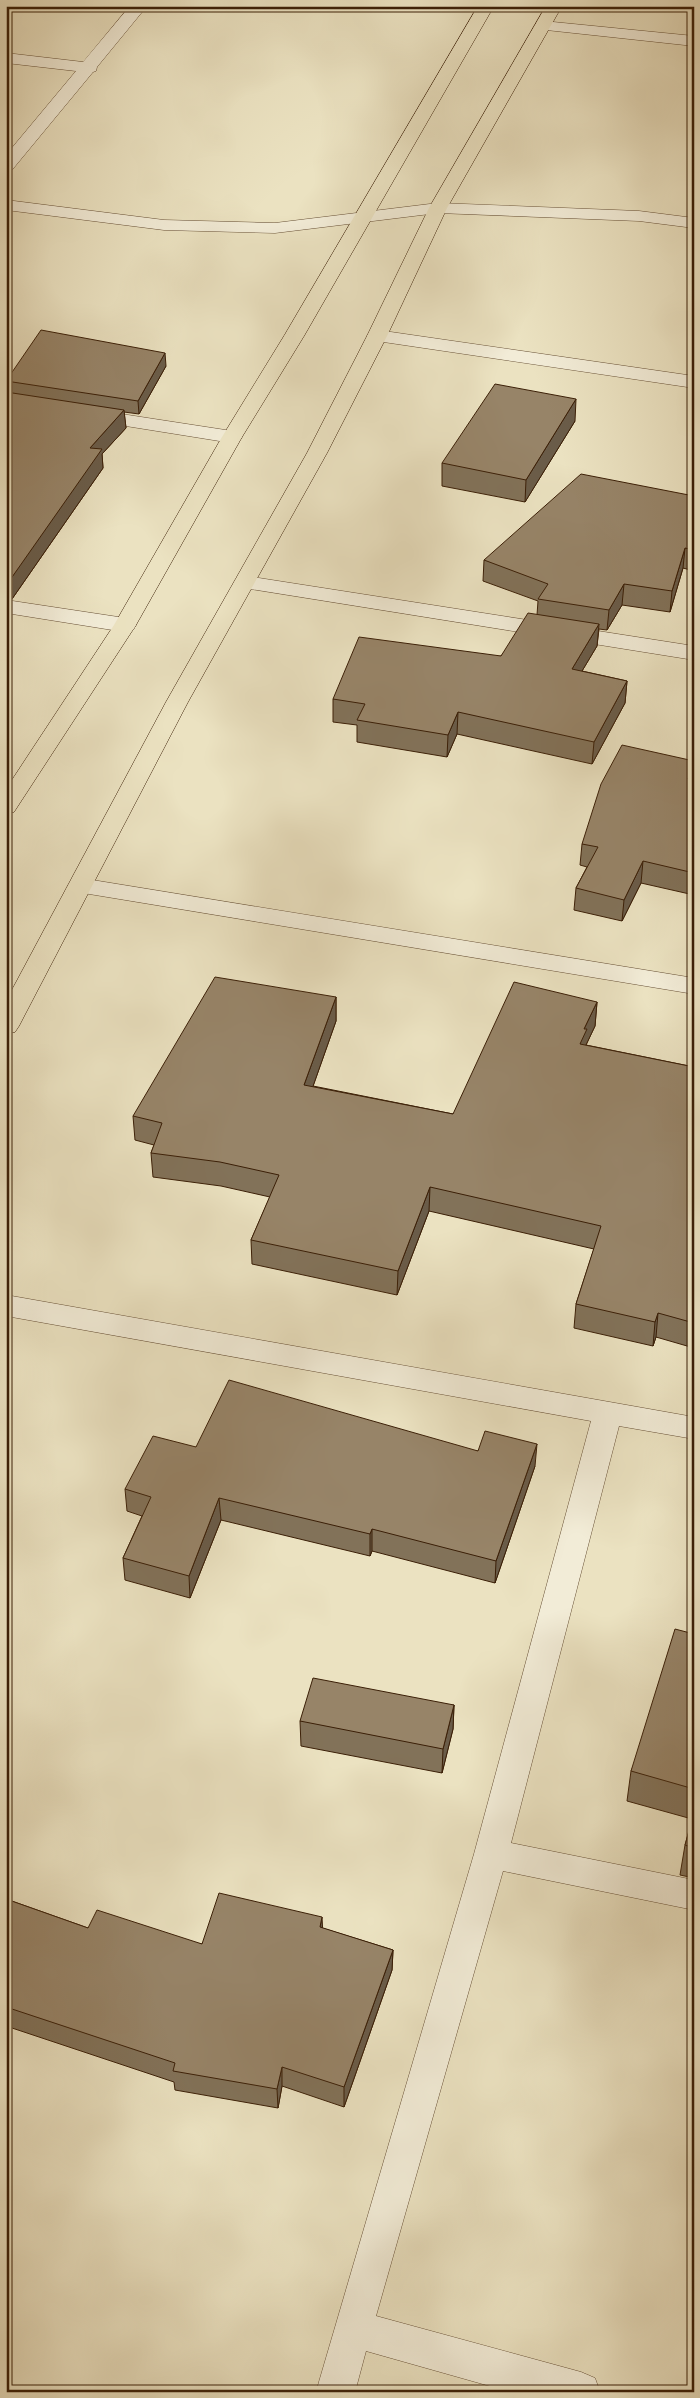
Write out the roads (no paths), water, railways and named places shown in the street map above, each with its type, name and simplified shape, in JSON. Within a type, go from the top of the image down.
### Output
[{"type":"main road","points":[[6,808],[125,625],[232,438],[486,6]]},
{"type":"main road","points":[[6,1026],[177,702],[317,453],[377,336],[438,208],[554,6]]},
{"type":"street","points":[[6,166],[140,6]]},
{"type":"street","points":[[542,26],[694,41]]},
{"type":"street","points":[[6,58],[90,68]]},
{"type":"street","points":[[6,205],[164,225],[275,228],[362,219],[438,208],[639,216],[694,223]]},
{"type":"street","points":[[377,336],[694,382]]},
{"type":"street","points":[[75,413],[232,438]]},
{"type":"street","points":[[246,582],[694,653]]},
{"type":"street","points":[[6,606],[125,625]]},
{"type":"street","points":[[80,886],[694,986]]},
{"type":"street","points":[[6,1305],[608,1411],[694,1428]]},
{"type":"street","points":[[335,2392],[491,1854],[608,1411]]},
{"type":"street","points":[[491,1854],[694,1895]]},
{"type":"street","points":[[352,2328],[581,2392]]}]
